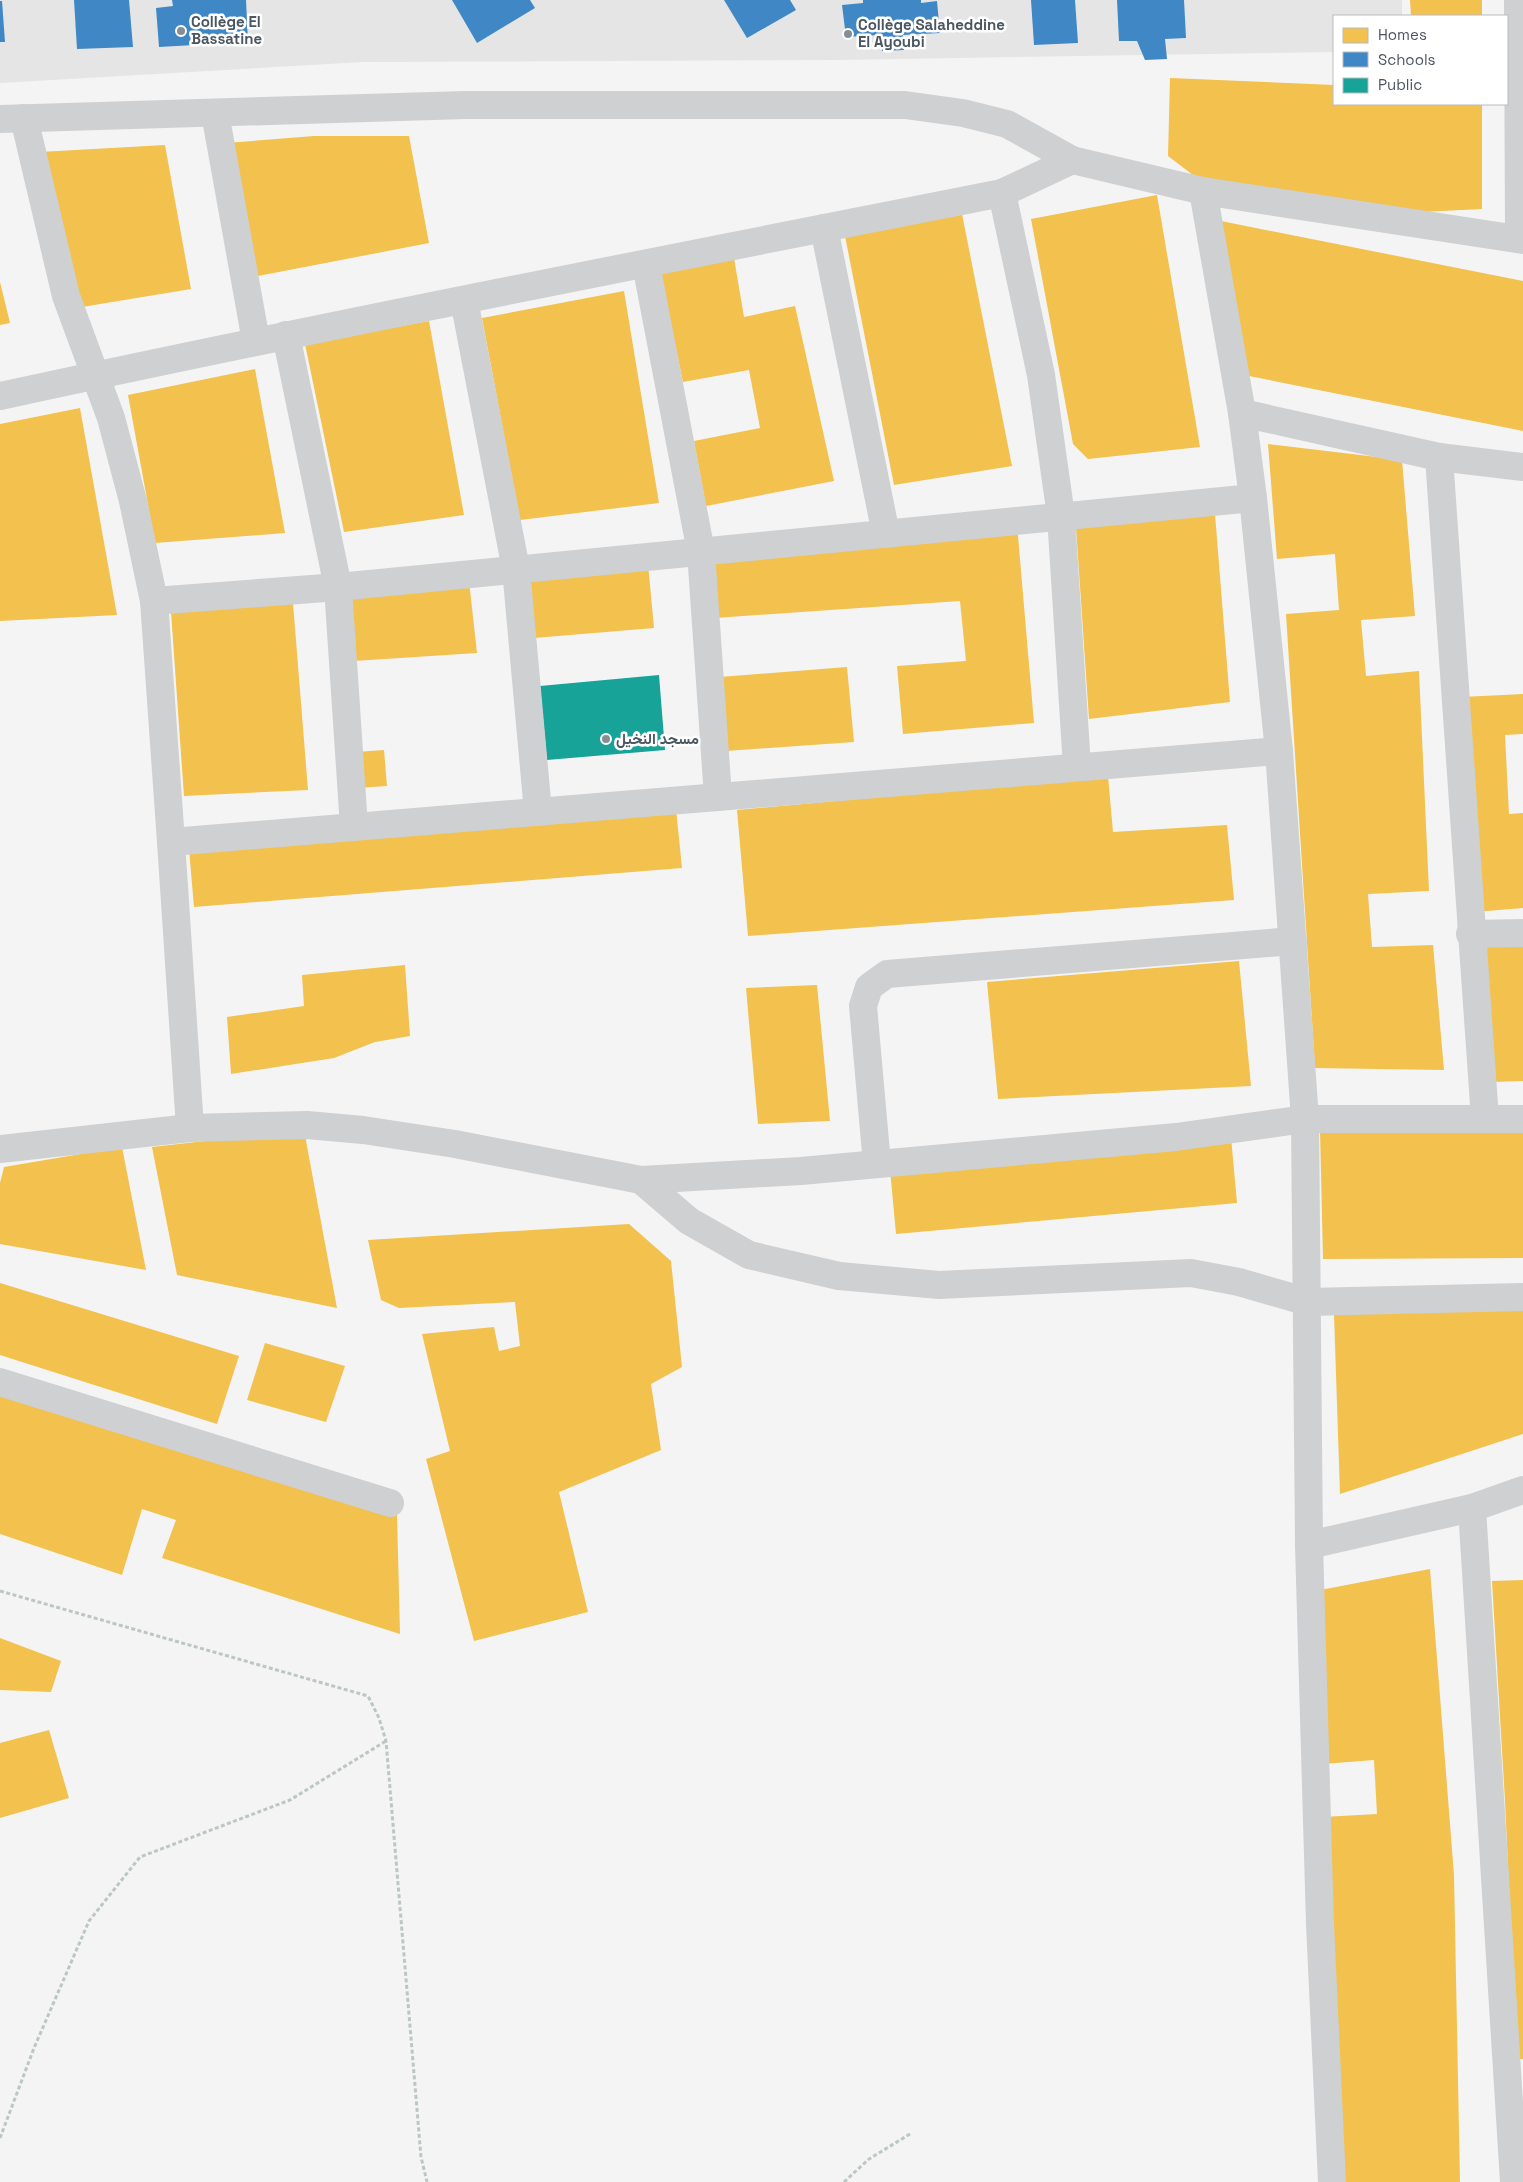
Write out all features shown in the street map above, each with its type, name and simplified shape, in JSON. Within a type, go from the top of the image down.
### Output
[{"type":"street","points":[[190,1128],[154,600],[133,501],[111,418],[66,296],[12,118],[466,105],[905,105],[963,113],[1007,124],[1072,160],[1203,191],[1521,239],[1521,57],[1518,0]]},
{"type":"street","points":[[215,112],[256,341]]},
{"type":"street","points":[[0,396],[256,341],[1002,192],[1072,160]]},
{"type":"street","points":[[1203,191],[1242,412],[1253,498],[1279,750],[1305,1119],[1309,1544],[1320,1924],[1332,2182]]},
{"type":"street","points":[[1002,192],[1041,375],[1061,516],[1077,767]]},
{"type":"street","points":[[824,228],[886,534]]},
{"type":"street","points":[[646,264],[702,552],[718,797]]},
{"type":"street","points":[[464,300],[516,569],[538,812]]},
{"type":"street","points":[[286,335],[338,587],[354,827]]},
{"type":"street","points":[[1242,412],[1439,457],[1523,466]]},
{"type":"street","points":[[1439,457],[1484,1119]]},
{"type":"street","points":[[154,600],[338,587],[1253,498]]},
{"type":"street","points":[[170,842],[1279,750]]},
{"type":"street","points":[[1470,934],[1523,933]]},
{"type":"street","points":[[877,1164],[863,1006],[869,987],[887,974],[1292,941]]},
{"type":"street","points":[[0,1149],[190,1128],[278,1125],[363,1130],[455,1144],[641,1180],[801,1171],[1176,1138],[1305,1119],[1523,1119]]},
{"type":"street","points":[[641,1180],[689,1221],[749,1255],[839,1276],[939,1285],[1191,1273],[1239,1282],[1308,1302],[1523,1297]]},
{"type":"street","points":[[0,1382],[390,1503]]},
{"type":"street","points":[[1309,1544],[1472,1508],[1523,1490]]},
{"type":"street","points":[[1472,1508],[1516,2103],[1514,2182]]},
{"type":"path","points":[[0,1592],[368,1696],[379,1718],[386,1741],[421,2157],[427,2182]]},
{"type":"path","points":[[0,2138],[34,2048],[89,1920],[140,1857],[290,1800],[386,1741]]},
{"type":"path","points":[[844,2182],[868,2159],[910,2134]]},
{"type":"shaded area","name":"Collège Salaheddine El Ayoubi","points":[[0,0],[1402,0],[1402,15],[1333,15],[1333,52],[837,60],[363,62],[0,83]]},
{"type":"building: Homes","points":[[1410,0],[1482,0],[1482,15],[1411,15]]},
{"type":"building: Homes","points":[[1170,78],[1333,85],[1333,105],[1482,105],[1482,209],[1421,212],[1197,178],[1168,156]]},
{"type":"building: Homes","points":[[314,136],[409,136],[429,243],[253,277],[227,143]]},
{"type":"building: Homes","points":[[165,145],[191,289],[76,308],[40,152]]},
{"type":"building: Homes","points":[[1157,195],[1200,447],[1088,459],[1073,444],[1031,219]]},
{"type":"building: Homes","points":[[962,214],[1012,466],[894,485],[845,236]]},
{"type":"building: Homes","points":[[1221,221],[1523,281],[1523,431],[1249,376]]},
{"type":"building: Homes","points":[[734,258],[744,317],[795,306],[834,481],[706,506],[694,441],[760,428],[749,370],[683,382],[660,273]]},
{"type":"building: Homes","points":[[0,282],[10,323],[0,325]]},
{"type":"building: Homes","points":[[624,291],[659,503],[520,520],[482,318]]},
{"type":"building: Homes","points":[[429,321],[464,515],[344,532],[305,344]]},
{"type":"building: Homes","points":[[255,369],[285,533],[155,543],[128,395]]},
{"type":"building: Homes","points":[[80,408],[117,615],[0,621],[0,424]]},
{"type":"building: Homes","points":[[1268,444],[1402,460],[1415,616],[1361,620],[1366,676],[1419,671],[1429,891],[1368,894],[1372,947],[1433,945],[1444,1070],[1315,1068],[1286,614],[1339,610],[1335,554],[1277,559]]},
{"type":"building: Homes","points":[[1215,514],[1230,702],[1089,719],[1076,527]]},
{"type":"building: Homes","points":[[1017,524],[1034,723],[903,734],[897,666],[966,661],[960,601],[715,618],[710,555]]},
{"type":"building: Homes","points":[[648,564],[654,628],[534,638],[527,574]]},
{"type":"building: Homes","points":[[469,581],[477,653],[354,661],[349,591]]},
{"type":"building: Homes","points":[[293,603],[308,790],[184,796],[171,612]]},
{"type":"building: Homes","points":[[847,667],[854,742],[726,751],[720,677]]},
{"type":"building: Homes","points":[[1523,694],[1523,734],[1505,735],[1509,814],[1523,813],[1523,908],[1475,912],[1462,697]]},
{"type":"building: Homes","points":[[384,750],[387,786],[358,788],[356,752]]},
{"type":"building: Homes","points":[[1108,776],[1113,832],[1227,825],[1234,900],[748,936],[737,810]]},
{"type":"building: Homes","points":[[676,809],[682,868],[194,907],[189,849]]},
{"type":"building: Homes","points":[[1486,946],[1523,946],[1523,1081],[1490,1082]]},
{"type":"building: Homes","points":[[1239,961],[1251,1086],[998,1099],[987,982]]},
{"type":"building: Homes","points":[[405,965],[410,1036],[375,1042],[334,1058],[231,1074],[227,1017],[304,1006],[302,975]]},
{"type":"building: Homes","points":[[817,985],[830,1121],[758,1124],[746,988]]},
{"type":"building: Homes","points":[[1523,1129],[1523,1258],[1323,1259],[1320,1130]]},
{"type":"building: Homes","points":[[304,1130],[337,1308],[177,1275],[152,1147]]},
{"type":"building: Homes","points":[[1231,1137],[1237,1203],[896,1234],[890,1169]]},
{"type":"building: Homes","points":[[122,1147],[146,1270],[0,1244],[0,1183],[4,1167]]},
{"type":"building: Homes","points":[[629,1224],[671,1261],[682,1367],[651,1384],[661,1450],[559,1492],[588,1612],[474,1641],[426,1459],[450,1451],[422,1334],[494,1327],[499,1351],[520,1346],[515,1302],[399,1308],[381,1300],[368,1240]]},
{"type":"building: Homes","points":[[0,1283],[239,1356],[217,1424],[0,1355]]},
{"type":"building: Homes","points":[[1523,1308],[1523,1434],[1340,1494],[1334,1314]]},
{"type":"building: Homes","points":[[265,1343],[345,1366],[326,1422],[247,1400]]},
{"type":"building: Homes","points":[[0,1394],[397,1513],[400,1634],[162,1558],[176,1520],[142,1509],[122,1575],[0,1534]]},
{"type":"building: Homes","points":[[1430,1569],[1454,1875],[1460,2182],[1340,2182],[1323,1817],[1377,1814],[1374,1760],[1323,1764],[1315,1591]]},
{"type":"building: Homes","points":[[1523,1580],[1523,2059],[1517,2059],[1492,1581]]},
{"type":"building: Homes","points":[[0,1638],[61,1661],[51,1692],[0,1690]]},
{"type":"building: Homes","points":[[49,1730],[69,1798],[0,1818],[0,1743]]},
{"type":"building: Schools","points":[[74,0],[129,0],[133,47],[77,49]]},
{"type":"building: Schools","points":[[172,0],[246,0],[248,42],[159,47],[156,8],[173,6]]},
{"type":"building: Schools","points":[[452,0],[530,0],[535,8],[477,43]]},
{"type":"building: Schools","points":[[724,0],[790,0],[796,10],[747,38]]},
{"type":"building: Schools","points":[[863,0],[921,0],[921,3],[937,1],[940,33],[903,35],[904,50],[882,51],[880,35],[846,37],[842,5],[863,3]]},
{"type":"building: Schools","points":[[1031,0],[1075,0],[1078,43],[1034,45]]},
{"type":"building: Schools","points":[[1117,0],[1184,0],[1186,38],[1165,39],[1167,59],[1145,60],[1137,41],[1119,41]]},
{"type":"building: Schools","points":[[0,1],[2,1],[5,42],[0,42]]},
{"type":"building: Public","points":[[659,675],[665,750],[547,760],[540,686]]},
{"type":"place","name":"Collège El Bassatine","points":[[181,31]]},
{"type":"place","name":"Collège Salaheddine El Ayoubi","points":[[848,34]]},
{"type":"place","name":"مسجد النخيل","points":[[606,739]]}]
